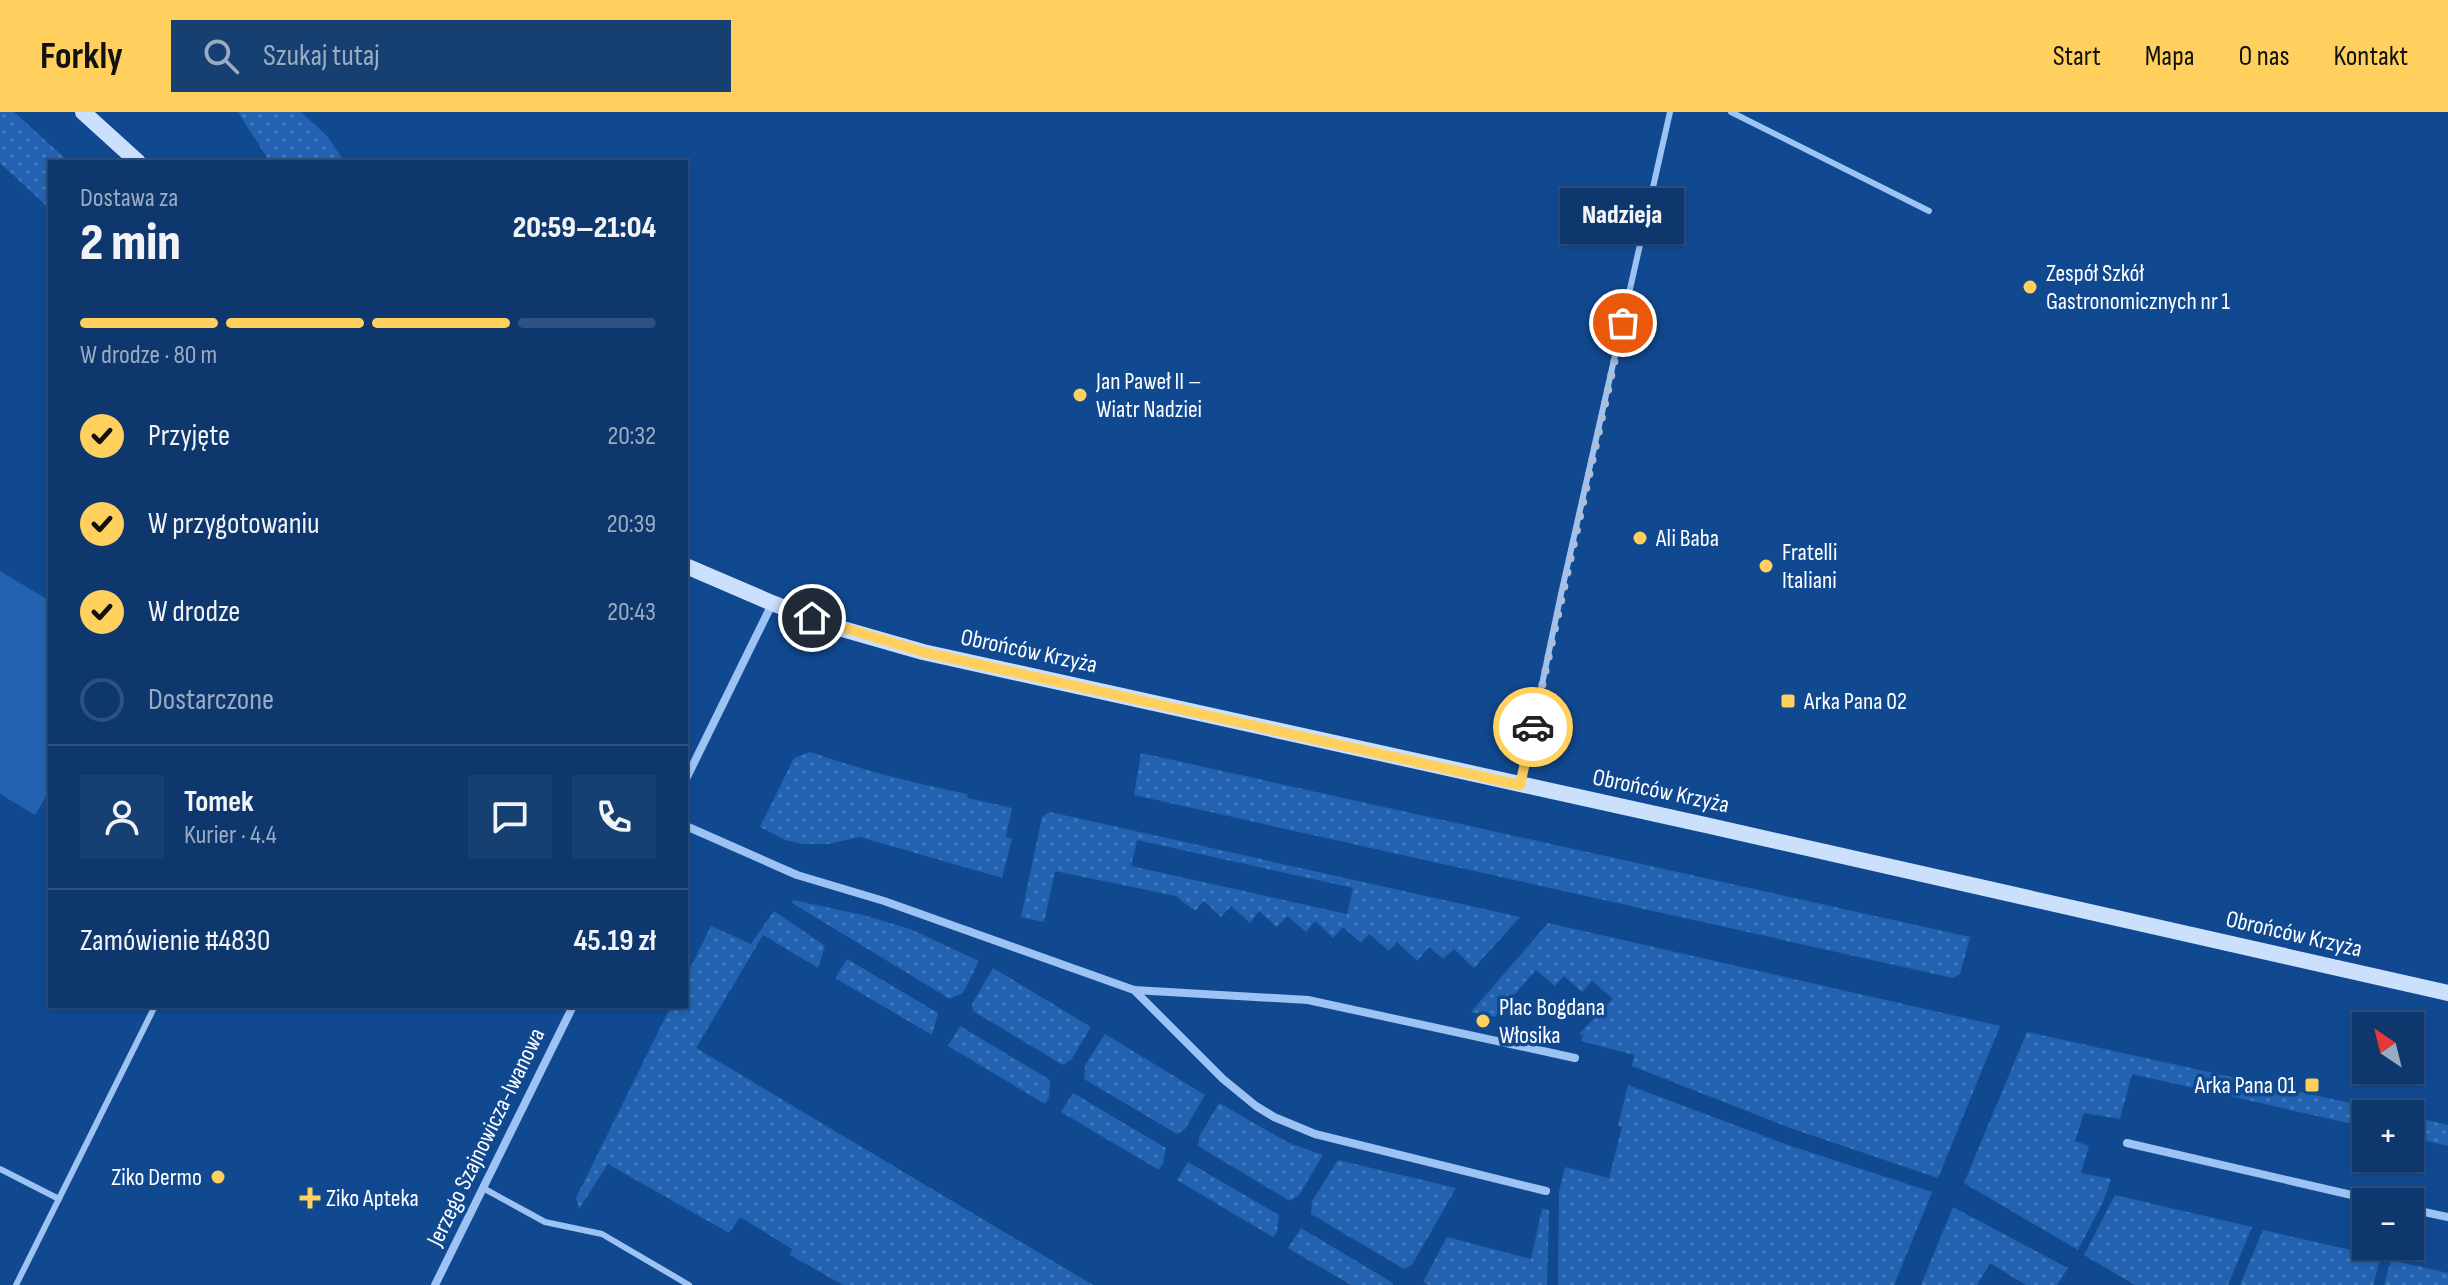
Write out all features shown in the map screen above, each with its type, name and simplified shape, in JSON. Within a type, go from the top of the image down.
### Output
[{"type":"street","points":[[83,112],[136,160]]},
{"type":"street","name":"Obrońców Krzyża","points":[[688,567],[832,626],[923,652],[2448,993]]},
{"type":"street","points":[[688,775],[772,603]]},
{"type":"street","points":[[688,827],[797,875],[884,901],[1134,990],[1308,1000],[1575,1058]]},
{"type":"street","points":[[1134,990],[1223,1079],[1274,1117],[1315,1134],[1546,1191]]},
{"type":"street","name":"Jerzego Szajnowicza-Iwanowa","points":[[435,1285],[572,1008]]},
{"type":"street","points":[[2127,1143],[2352,1195]]},
{"type":"street","points":[[2424,1212],[2448,1217]]},
{"type":"lane","points":[[1520,785],[1670,112]]},
{"type":"lane","points":[[1731,112],[1929,211]]},
{"type":"lane","points":[[16,1285],[154,1008]]},
{"type":"lane","points":[[0,1169],[59,1199]]},
{"type":"lane","points":[[483,1188],[545,1222],[602,1234],[689,1285]]},
{"type":"shaded area","points":[[0,112],[14,112],[67,160],[48,160],[48,207],[0,163]]},
{"type":"shaded area","points":[[238,112],[301,112],[327,136],[344,160],[269,160]]},
{"type":"shaded area","points":[[0,571],[48,600],[48,793],[35,815],[0,794]]},
{"type":"shaded area","points":[[810,752],[1012,808],[1006,837],[1012,839],[1002,878],[860,837],[828,844],[804,844],[785,840],[760,827],[794,758]]},
{"type":"shaded area","points":[[1141,753],[1970,937],[1960,974],[1953,978],[1134,795]]},
{"type":"shaded area","points":[[1050,812],[1520,917],[1474,968],[1454,949],[1443,959],[1429,947],[1417,961],[1397,942],[1389,951],[1369,934],[1361,943],[1343,927],[1333,938],[1315,921],[1306,932],[1287,916],[1277,927],[1259,911],[1250,923],[1231,906],[1221,917],[1204,901],[1195,911],[1176,896],[1055,871],[1044,922],[1021,917],[1042,817]],"holes":[[[1137,840],[1353,888],[1347,914],[1131,866]]]},
{"type":"shaded area","points":[[793,900],[910,929],[979,961],[963,993],[950,999],[792,903]]},
{"type":"shaded area","points":[[774,911],[825,946],[818,968],[763,935],[696,1048],[1093,1285],[843,1285],[790,1255],[792,1249],[740,1217],[729,1233],[608,1164],[579,1209],[576,1198],[670,1008],[688,1008],[688,973],[711,926],[751,944]]},
{"type":"shaded area","points":[[1548,923],[2000,1026],[1938,1178],[1790,1128],[1632,1066],[1634,1055],[1581,1041],[1583,1035],[1579,1034],[1613,999],[1592,981],[1582,992],[1564,976],[1555,986],[1536,970],[1495,1017],[1471,1012]]},
{"type":"shaded area","points":[[847,959],[938,1013],[932,1035],[835,978]]},
{"type":"shaded area","points":[[993,968],[1091,1027],[1071,1060],[1063,1065],[973,1011],[972,1004]]},
{"type":"shaded area","points":[[960,1026],[1050,1080],[1049,1097],[1045,1104],[948,1046]]},
{"type":"shaded area","points":[[2027,1032],[2352,1103],[2352,1124],[2132,1074],[2120,1119],[2084,1113],[2075,1141],[2089,1146],[2081,1173],[2111,1179],[2103,1202],[2078,1250],[1964,1183]]},
{"type":"shaded area","points":[[1105,1034],[1205,1095],[1185,1129],[1177,1134],[1084,1079],[1085,1065]]},
{"type":"shaded area","points":[[1628,1085],[1788,1145],[1932,1192],[1894,1285],[1558,1285],[1559,1192],[1565,1167],[1609,1178],[1622,1127],[1618,1126]]},
{"type":"shaded area","points":[[1073,1093],[1166,1148],[1159,1170],[1061,1112]]},
{"type":"shaded area","points":[[1219,1103],[1289,1143],[1323,1155],[1299,1195],[1290,1201],[1198,1146],[1199,1137]]},
{"type":"shaded area","points":[[2424,1119],[2448,1125],[2448,1146],[2424,1140]]},
{"type":"shaded area","points":[[1338,1160],[1456,1188],[1412,1265],[1404,1269],[1311,1214],[1312,1201]]},
{"type":"shaded area","points":[[1188,1162],[1279,1215],[1277,1232],[1273,1237],[1177,1180]]},
{"type":"shaded area","points":[[2115,1195],[2252,1227],[2228,1285],[2135,1285],[2084,1255]]},
{"type":"shaded area","points":[[1953,1207],[2068,1268],[2057,1285],[2026,1285],[1990,1263],[1977,1285],[1921,1285]]},
{"type":"shaded area","points":[[1542,1209],[1549,1210],[1547,1285],[1429,1285],[1423,1282],[1447,1237],[1531,1259]]},
{"type":"shaded area","points":[[1301,1228],[1393,1285],[1351,1285],[1288,1248]]},
{"type":"shaded area","points":[[2263,1230],[2352,1250],[2352,1260],[2380,1260],[2373,1285],[2240,1285]]},
{"type":"shaded area","points":[[2391,1260],[2448,1273],[2448,1285],[2384,1285]]},
{"type":"way so far","points":[[1533,727],[1623,323]]},
{"type":"place","name":"Zespół Szkół Gastronomicznych nr 1","points":[[2030,287]]},
{"type":"place","name":"Nadzieja","points":[[1623,323]]},
{"type":"place","name":"Jan Paweł II – Wiatr Nadziei","points":[[1080,395]]},
{"type":"place","name":"Ali Baba","points":[[1640,538]]},
{"type":"place","name":"Fratelli Italiani","points":[[1766,566]]},
{"type":"place","name":"Arka Pana 02","points":[[1788,701]]},
{"type":"place","name":"Plac Bogdana Włosika","points":[[1483,1021]]},
{"type":"place","name":"Arka Pana 01","points":[[2312,1085]]},
{"type":"place","name":"Ziko Dermo","points":[[218,1177]]},
{"type":"place","name":"Ziko Apteka","points":[[310,1198]]},
{"type":"route","points":[[812,618],[923,652],[1520,785],[1533,727]]}]
